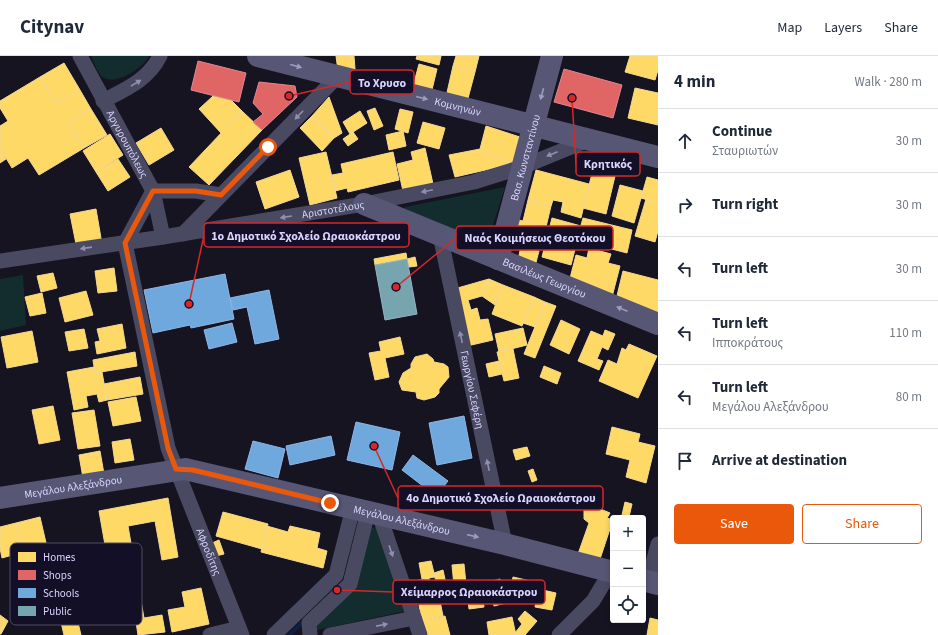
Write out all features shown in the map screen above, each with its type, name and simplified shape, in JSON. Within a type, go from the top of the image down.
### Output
[{"type":"street","name":"Αργυρουπόλεως","points":[[80,56],[153,191],[163,237]]},
{"type":"street","points":[[103,100],[144,78],[160,56]]},
{"type":"street","name":"Κομνηνών","points":[[258,56],[658,157]]},
{"type":"street","name":"Βασ. Κωνσταντίνου","points":[[498,259],[552,56]]},
{"type":"street","points":[[183,234],[337,77]]},
{"type":"street","name":"Αριστοτέλους","points":[[0,261],[183,234],[364,204],[474,182],[522,167],[588,140]]},
{"type":"street","points":[[125,243],[153,191],[196,191],[221,195]]},
{"type":"street","name":"Βασιλέως Γεωργίου","points":[[364,204],[658,324]]},
{"type":"street","name":"Γεωργίου Σεφέρη","points":[[440,235],[505,544]]},
{"type":"street","name":"Αφροδίτης","points":[[125,243],[168,448],[240,631]]},
{"type":"street","name":"Μεγάλου Αλεξάνδρου","points":[[0,498],[176,469],[193,470],[505,544],[610,571]]},
{"type":"street","points":[[367,512],[414,618],[420,635]]},
{"type":"street","points":[[274,635],[336,576],[367,512]]},
{"type":"street","points":[[310,635],[309,623],[352,581],[367,512]]},
{"type":"street","points":[[650,582],[658,544]]},
{"type":"street","points":[[559,635],[593,601],[610,575]]},
{"type":"street","points":[[330,635],[414,618]]},
{"type":"street","points":[[210,635],[240,631]]},
{"type":"green space","points":[[91,56],[149,56],[146,61],[136,70],[122,77],[109,80],[99,74]]},
{"type":"green space","points":[[505,187],[487,244],[403,209],[405,207]]},
{"type":"green space","points":[[23,275],[26,325],[0,331],[0,279]]},
{"type":"green space","points":[[377,527],[406,611],[317,630],[317,624],[356,585],[371,528]]},
{"type":"building: Homes","points":[[336,56],[354,56],[355,69],[338,71]]},
{"type":"building: Homes","points":[[417,56],[441,56],[439,65],[416,59]]},
{"type":"building: Homes","points":[[456,56],[479,56],[475,72],[453,66]]},
{"type":"building: Homes","points":[[630,56],[658,56],[658,70],[655,80],[625,72]]},
{"type":"building: Homes","points":[[64,63],[80,90],[57,104],[40,77]]},
{"type":"building: Homes","points":[[419,64],[437,69],[430,98],[411,94]]},
{"type":"building: Homes","points":[[453,66],[475,72],[467,102],[446,97]]},
{"type":"building: Homes","points":[[40,77],[57,104],[80,90],[91,109],[68,123],[84,148],[39,175],[28,158],[12,168],[0,148],[0,126],[8,121],[0,108],[0,101]]},
{"type":"building: Homes","points":[[635,88],[658,93],[658,125],[628,118]]},
{"type":"building: Homes","points":[[213,96],[230,99],[242,111],[221,133],[199,109]]},
{"type":"building: Homes","points":[[329,97],[342,133],[334,138],[312,116]]},
{"type":"building: Homes","points":[[375,108],[383,126],[374,130],[367,111]]},
{"type":"building: Homes","points":[[91,109],[107,135],[84,148],[68,123]]},
{"type":"building: Homes","points":[[400,109],[413,112],[408,133],[395,129]]},
{"type":"building: Homes","points":[[242,111],[262,130],[209,185],[189,167]]},
{"type":"building: Homes","points":[[360,111],[367,123],[350,134],[343,122]]},
{"type":"building: Homes","points":[[312,116],[334,138],[322,151],[300,128]]},
{"type":"building: Homes","points":[[423,122],[445,128],[439,149],[417,143]]},
{"type":"building: Homes","points":[[486,126],[523,138],[512,164],[480,149]]},
{"type":"building: Homes","points":[[161,128],[174,150],[149,165],[136,143]]},
{"type":"building: Homes","points":[[403,131],[406,146],[389,150],[386,135]]},
{"type":"building: Homes","points":[[353,132],[358,139],[348,146],[343,139]]},
{"type":"building: Homes","points":[[110,134],[123,155],[96,172],[83,151]]},
{"type":"building: Homes","points":[[0,148],[6,159],[0,163]]},
{"type":"building: Homes","points":[[425,148],[433,184],[403,191],[397,164],[413,160],[411,152]]},
{"type":"building: Homes","points":[[480,149],[512,164],[455,177],[449,155]]},
{"type":"building: Homes","points":[[326,152],[337,198],[310,205],[299,158]]},
{"type":"building: Homes","points":[[393,152],[399,180],[348,192],[347,188],[335,191],[332,175],[343,173],[341,164]]},
{"type":"building: Homes","points":[[118,159],[130,177],[108,191],[96,172]]},
{"type":"building: Homes","points":[[290,170],[299,197],[265,209],[256,182]]},
{"type":"building: Homes","points":[[536,170],[589,184],[581,218],[561,212],[563,202],[553,200],[551,206],[528,200]]},
{"type":"building: Homes","points":[[593,170],[615,176],[606,214],[583,208]]},
{"type":"building: Homes","points":[[647,177],[658,180],[658,203],[641,198]]},
{"type":"building: Homes","points":[[620,185],[643,191],[634,223],[612,216]]},
{"type":"building: Homes","points":[[646,199],[658,203],[658,231],[655,242],[635,236]]},
{"type":"building: Homes","points":[[528,200],[551,206],[546,227],[523,221]]},
{"type":"building: Homes","points":[[96,209],[102,244],[77,249],[70,214]]},
{"type":"building: Homes","points":[[552,218],[581,226],[571,265],[542,257]]},
{"type":"building: Homes","points":[[583,218],[632,230],[627,253],[577,240]]},
{"type":"building: Homes","points":[[519,220],[540,225],[534,249],[513,244]]},
{"type":"building: Homes","points":[[521,246],[539,251],[534,270],[517,265]]},
{"type":"building: Homes","points":[[589,248],[611,254],[608,263],[620,266],[612,297],[568,286],[576,255],[587,258]]},
{"type":"building: Homes","points":[[406,253],[407,259],[375,265],[374,259]]},
{"type":"building: Homes","points":[[415,257],[417,266],[409,267],[407,259]]},
{"type":"building: Homes","points":[[114,268],[117,291],[98,293],[95,271]]},
{"type":"building: Homes","points":[[623,271],[658,280],[658,314],[615,304]]},
{"type":"building: Homes","points":[[53,273],[57,288],[41,292],[37,276]]},
{"type":"building: Homes","points":[[489,279],[503,285],[495,305],[482,296]]},
{"type":"building: Homes","points":[[489,279],[482,296],[468,300],[471,310],[477,308],[480,320],[488,319],[493,340],[467,346],[454,289]]},
{"type":"building: Homes","points":[[503,285],[534,297],[522,326],[492,314]]},
{"type":"building: Homes","points":[[86,291],[93,315],[65,322],[59,298]]},
{"type":"building: Homes","points":[[42,293],[46,313],[30,316],[25,297]]},
{"type":"building: Homes","points":[[534,297],[545,302],[535,327],[523,323]]},
{"type":"building: Homes","points":[[545,302],[556,306],[535,358],[524,354]]},
{"type":"building: Homes","points":[[561,320],[580,329],[569,354],[550,345]]},
{"type":"building: Homes","points":[[122,324],[126,348],[97,354],[95,342],[100,341],[97,329]]},
{"type":"building: Homes","points":[[523,328],[527,345],[499,352],[495,334]]},
{"type":"building: Homes","points":[[84,329],[88,348],[69,351],[65,332]]},
{"type":"building: Homes","points":[[605,330],[615,334],[608,350],[602,347],[597,359],[603,361],[599,370],[578,361],[591,331],[603,336]]},
{"type":"building: Homes","points":[[32,331],[38,362],[7,368],[1,337]]},
{"type":"building: Homes","points":[[400,337],[404,354],[385,358],[389,377],[375,380],[369,353],[381,351],[379,342]]},
{"type":"building: Homes","points":[[629,344],[657,356],[638,398],[599,381],[608,360],[617,364],[622,348],[626,350]]},
{"type":"building: Homes","points":[[513,349],[519,378],[504,381],[497,352]]},
{"type":"building: Homes","points":[[135,352],[137,366],[95,373],[93,360]]},
{"type":"building: Homes","points":[[427,354],[433,359],[434,362],[444,364],[448,367],[449,377],[439,389],[439,393],[435,397],[424,400],[417,398],[416,392],[402,390],[399,382],[403,373],[411,368],[411,364],[415,357]]},
{"type":"building: Homes","points":[[499,361],[502,374],[489,377],[486,364]]},
{"type":"building: Homes","points":[[544,366],[561,373],[557,384],[540,377]]},
{"type":"building: Homes","points":[[94,367],[95,373],[102,372],[107,400],[99,402],[97,394],[86,396],[88,407],[74,410],[67,372]]},
{"type":"building: Homes","points":[[140,377],[143,394],[107,400],[104,384]]},
{"type":"building: Homes","points":[[136,397],[141,421],[113,426],[108,402]]},
{"type":"building: Homes","points":[[53,406],[60,440],[39,444],[32,410]]},
{"type":"building: Homes","points":[[94,410],[100,446],[78,449],[72,413]]},
{"type":"building: Homes","points":[[612,427],[640,434],[638,442],[655,446],[646,483],[626,477],[630,460],[606,454]]},
{"type":"building: Homes","points":[[130,439],[134,460],[115,463],[112,442]]},
{"type":"building: Homes","points":[[527,447],[530,456],[516,460],[513,450]]},
{"type":"building: Homes","points":[[100,451],[104,474],[83,478],[79,455]]},
{"type":"building: Homes","points":[[533,469],[537,480],[532,482],[528,471]]},
{"type":"building: Homes","points":[[168,498],[178,557],[162,560],[155,521],[128,526],[131,543],[105,543],[99,511]]},
{"type":"building: Homes","points":[[625,502],[632,504],[629,515],[622,515]]},
{"type":"building: Homes","points":[[595,503],[600,504],[598,508],[610,513],[607,518],[610,519],[610,529],[599,562],[578,554],[589,523],[584,519],[584,510],[587,506]]},
{"type":"building: Homes","points":[[223,512],[268,524],[262,549],[216,536]]},
{"type":"building: Homes","points":[[40,517],[46,543],[21,543],[16,523]]},
{"type":"building: Homes","points":[[16,523],[21,543],[10,543],[10,556],[2,558],[0,548],[0,527]]},
{"type":"building: Homes","points":[[267,526],[288,532],[290,526],[320,533],[317,548],[327,551],[323,568],[261,552]]},
{"type":"building: Homes","points":[[219,540],[224,554],[216,556],[212,543]]},
{"type":"building: Homes","points":[[431,561],[435,577],[422,579],[419,563]]},
{"type":"building: Homes","points":[[464,564],[467,594],[455,596],[452,565]]},
{"type":"building: Homes","points":[[443,570],[450,602],[441,604],[434,573]]},
{"type":"building: Homes","points":[[513,577],[535,582],[531,601],[509,596]]},
{"type":"building: Homes","points":[[429,578],[432,595],[410,599],[406,583]]},
{"type":"building: Homes","points":[[500,579],[506,603],[494,606],[488,582]]},
{"type":"building: Homes","points":[[481,582],[484,607],[469,609],[466,584]]},
{"type":"building: Homes","points":[[201,588],[209,624],[172,632],[168,610],[185,607],[182,592]]},
{"type":"building: Homes","points":[[538,589],[556,593],[552,610],[535,607]]},
{"type":"building: Homes","points":[[440,601],[443,616],[422,621],[419,605]]},
{"type":"building: Homes","points":[[142,606],[144,618],[162,615],[165,632],[138,635],[136,625],[142,625]]},
{"type":"building: Homes","points":[[525,611],[537,621],[525,635],[516,635],[515,633],[522,624],[518,619]]},
{"type":"building: Homes","points":[[0,615],[8,621],[1,634],[0,634]]},
{"type":"building: Homes","points":[[445,616],[450,635],[426,635],[422,621]]},
{"type":"building: Homes","points":[[512,617],[516,635],[489,635],[487,622]]},
{"type":"building: Homes","points":[[650,618],[658,620],[658,635],[647,635]]},
{"type":"building: Homes","points":[[62,625],[79,625],[81,635],[64,635]]},
{"type":"building: Shops","points":[[198,61],[246,73],[239,102],[191,90]]},
{"type":"building: Shops","points":[[564,69],[622,85],[613,118],[554,102]]},
{"type":"building: Shops","points":[[259,82],[295,86],[297,97],[262,130],[253,122],[263,114],[253,103]]},
{"type":"building: Schools","points":[[225,274],[234,319],[191,328],[190,325],[153,333],[144,290]]},
{"type":"building: Schools","points":[[269,290],[279,339],[255,344],[247,307],[233,310],[230,298]]},
{"type":"building: Schools","points":[[232,323],[237,342],[209,349],[204,330]]},
{"type":"building: Schools","points":[[464,416],[472,458],[437,465],[429,423]]},
{"type":"building: Schools","points":[[356,422],[400,432],[392,470],[347,460]]},
{"type":"building: Schools","points":[[331,436],[335,455],[290,465],[286,446]]},
{"type":"building: Schools","points":[[253,441],[285,449],[278,478],[245,469]]},
{"type":"building: Schools","points":[[413,455],[448,481],[436,496],[402,470]]},
{"type":"building: Public","points":[[407,259],[417,314],[385,320],[375,265]]},
{"type":"waterway","points":[[289,635],[305,620]]},
{"type":"place","name":"Το Χρυσο","points":[[289,96]]},
{"type":"place","name":"Κρητικός","points":[[572,98]]},
{"type":"place","name":"Ναός Κοιμήσεως Θεοτόκου","points":[[396,287]]},
{"type":"place","name":"1ο Δημοτικό Σχολείο Ωραιοκάστρου","points":[[189,304]]},
{"type":"place","name":"4ο Δημοτικό Σχολείο Ωραιοκάστρου","points":[[374,446]]},
{"type":"place","name":"Χείμαρρος Ωραιοκάστρου","points":[[337,590]]},
{"type":"route","points":[[268,147],[221,195],[210,192],[182,190],[153,191],[125,243],[168,448],[176,469],[193,470],[330,503]]}]
